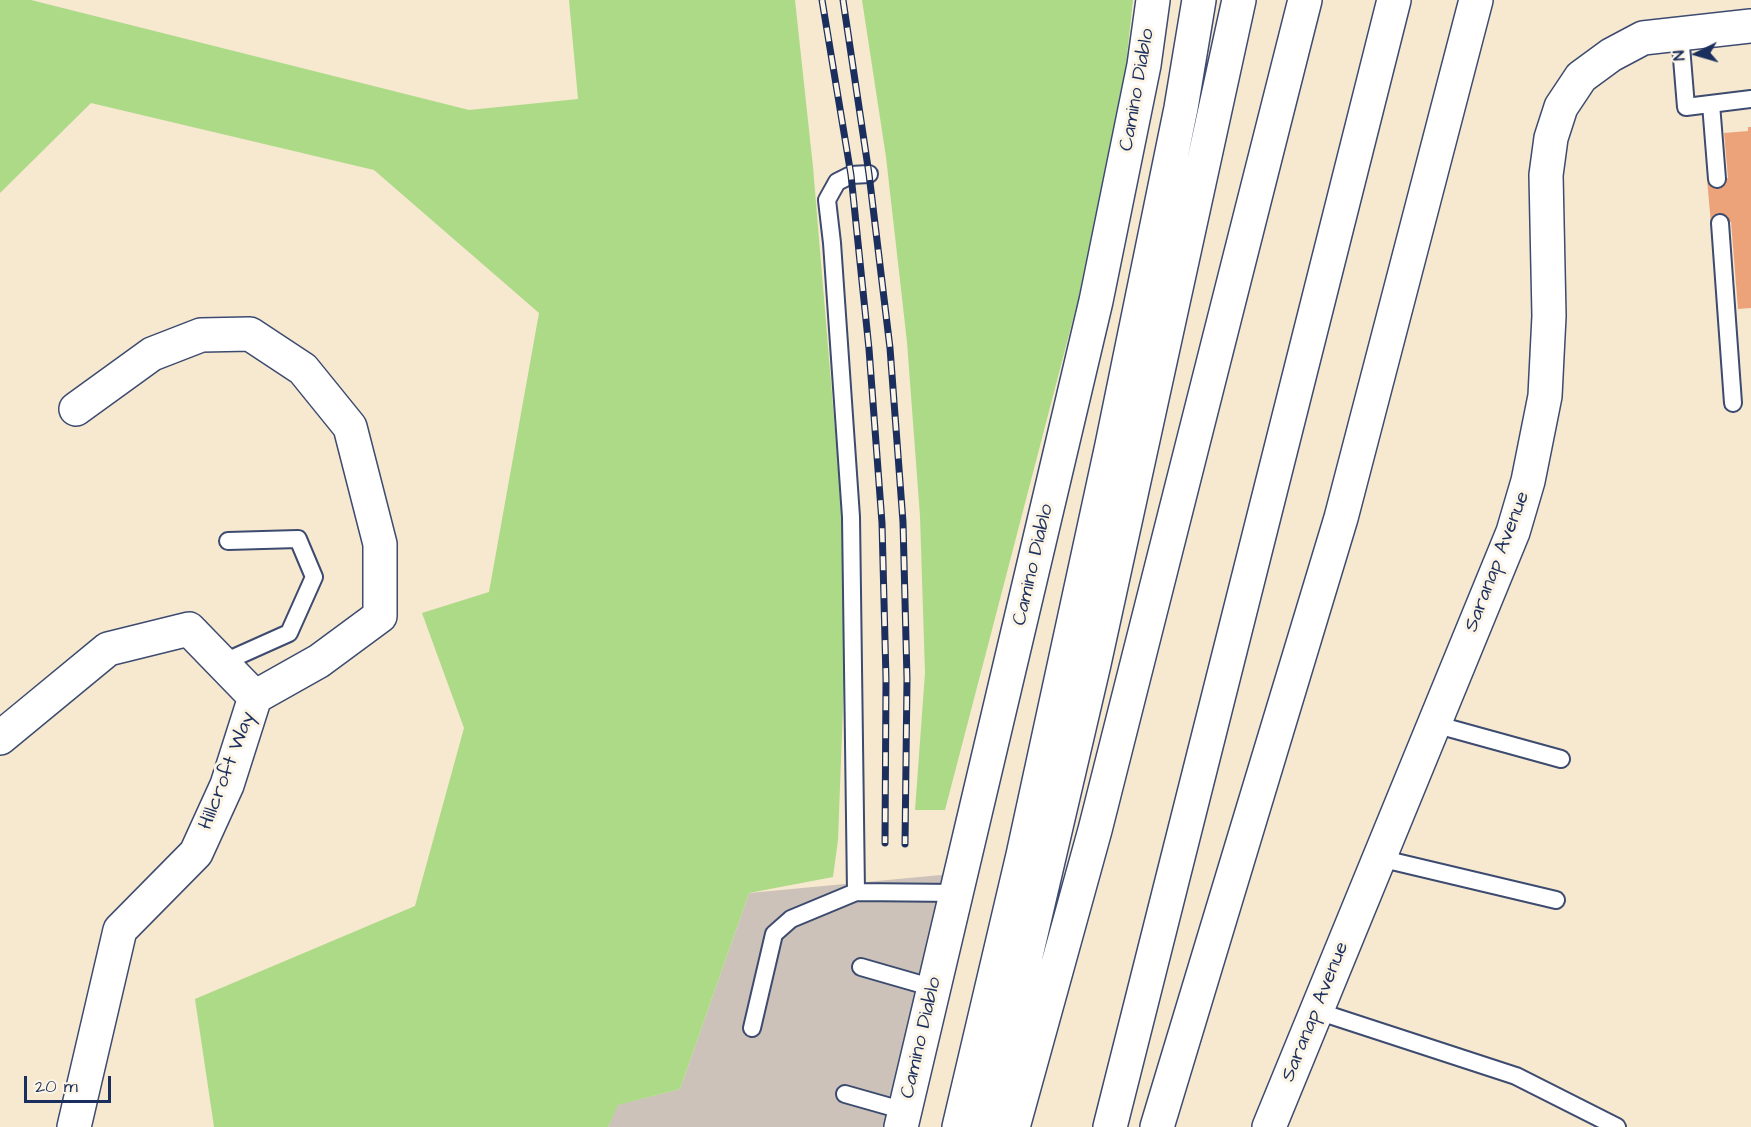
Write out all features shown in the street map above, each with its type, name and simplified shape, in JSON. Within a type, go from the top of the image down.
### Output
[{"type":"main road","name":"Camino Diablo","points":[[903,1119],[1096,301],[1144,65],[1153,0]]},
{"type":"main road","points":[[959,1127],[1030,821],[1109,457],[1181,108],[1199,0]]},
{"type":"main road","points":[[986,1127],[1094,664],[1239,0]]},
{"type":"main road","points":[[1013,1127],[1098,819],[1305,0]]},
{"type":"main road","points":[[1110,1127],[1394,0]]},
{"type":"main road","points":[[1156,1127],[1341,518],[1476,0]]},
{"type":"main road","name":"Saranap Avenue","points":[[1269,1127],[1513,532],[1530,471],[1545,396],[1549,316],[1546,175],[1551,138],[1561,107],[1581,77],[1611,55],[1643,39],[1751,26]]},
{"type":"main road","points":[[76,409],[152,354],[201,335],[250,334],[303,369],[350,428],[380,544],[380,616],[319,661],[255,697]]},
{"type":"main road","name":"Hillcroft Way","points":[[0,738],[108,649],[189,629],[255,697],[227,785],[196,853],[120,930],[74,1127]]},
{"type":"lane","points":[[1680,34],[1686,107],[1751,99]]},
{"type":"lane","points":[[1710,104],[1717,179]]},
{"type":"lane","points":[[856,892],[851,517],[832,243],[826,200],[837,182],[851,175],[869,174]]},
{"type":"lane","points":[[1720,223],[1733,403]]},
{"type":"lane","points":[[222,663],[289,633],[314,577],[298,539],[228,541]]},
{"type":"lane","points":[[1434,724],[1561,759]]},
{"type":"lane","points":[[1379,858],[1556,900]]},
{"type":"lane","points":[[752,1028],[774,934],[791,919],[856,892],[957,893]]},
{"type":"lane","points":[[861,967],[934,988]]},
{"type":"lane","points":[[1317,1011],[1516,1076],[1617,1127]]},
{"type":"lane","points":[[845,1094],[903,1119]]},
{"type":"shaded area","points":[[962,873],[901,1127],[608,1127],[617,1105],[680,1089],[749,893]]},
{"type":"green space","points":[[0,0],[31,0],[469,110],[578,99],[569,0],[795,0],[813,167],[843,526],[844,680],[838,840],[833,877],[749,893],[680,1089],[618,1105],[608,1127],[214,1127],[195,999],[415,906],[464,728],[422,613],[489,592],[539,313],[374,170],[91,103],[0,193]]},
{"type":"green space","points":[[862,0],[1133,0],[1126,64],[1078,300],[945,810],[915,810],[925,673],[920,516],[907,342],[886,157]]},
{"type":"building","points":[[1748,127],[1751,127],[1751,308],[1738,309],[1731,222],[1711,224],[1707,179],[1728,178],[1724,133],[1748,131]]},
{"type":"railway","points":[[822,0],[851,175],[869,349],[882,523],[886,679],[885,843]]},
{"type":"railway","points":[[843,0],[869,174],[890,348],[903,522],[907,679],[905,844]]}]
